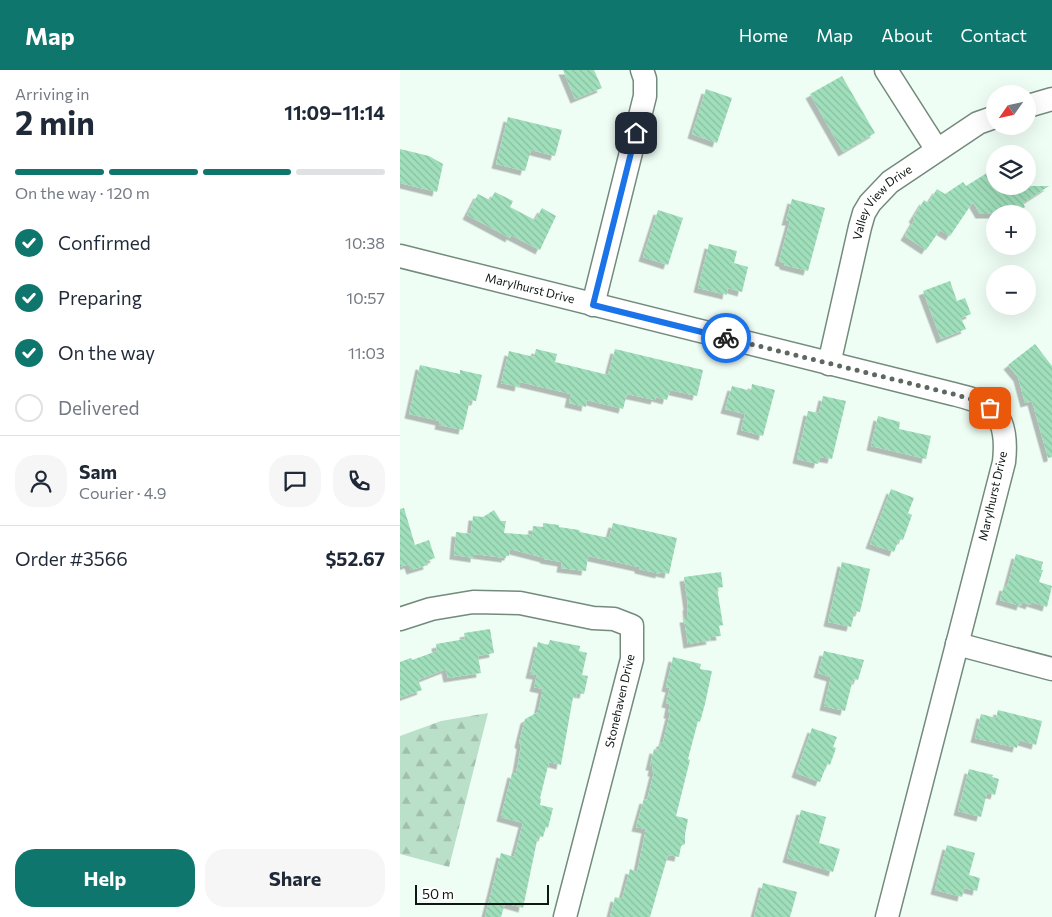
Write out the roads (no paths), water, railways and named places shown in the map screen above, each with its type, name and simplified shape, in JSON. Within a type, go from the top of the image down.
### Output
[{"type":"street","points":[[593,305],[645,96],[645,79],[642,70]]},
{"type":"street","points":[[886,70],[937,150]]},
{"type":"street","points":[[1036,104],[1052,99]]},
{"type":"street","name":"Valley View Drive","points":[[829,364],[864,213],[870,203],[890,182],[978,123],[986,120]]},
{"type":"street","name":"Marylhurst Drive","points":[[400,256],[977,401],[990,408],[1000,420],[1005,436],[1004,462],[886,917]]},
{"type":"street","name":"Stonehaven Drive","points":[[400,619],[431,609],[473,602],[520,602],[593,618],[614,619],[632,626],[632,658],[565,917]]},
{"type":"street","points":[[956,644],[1052,669]]}]
